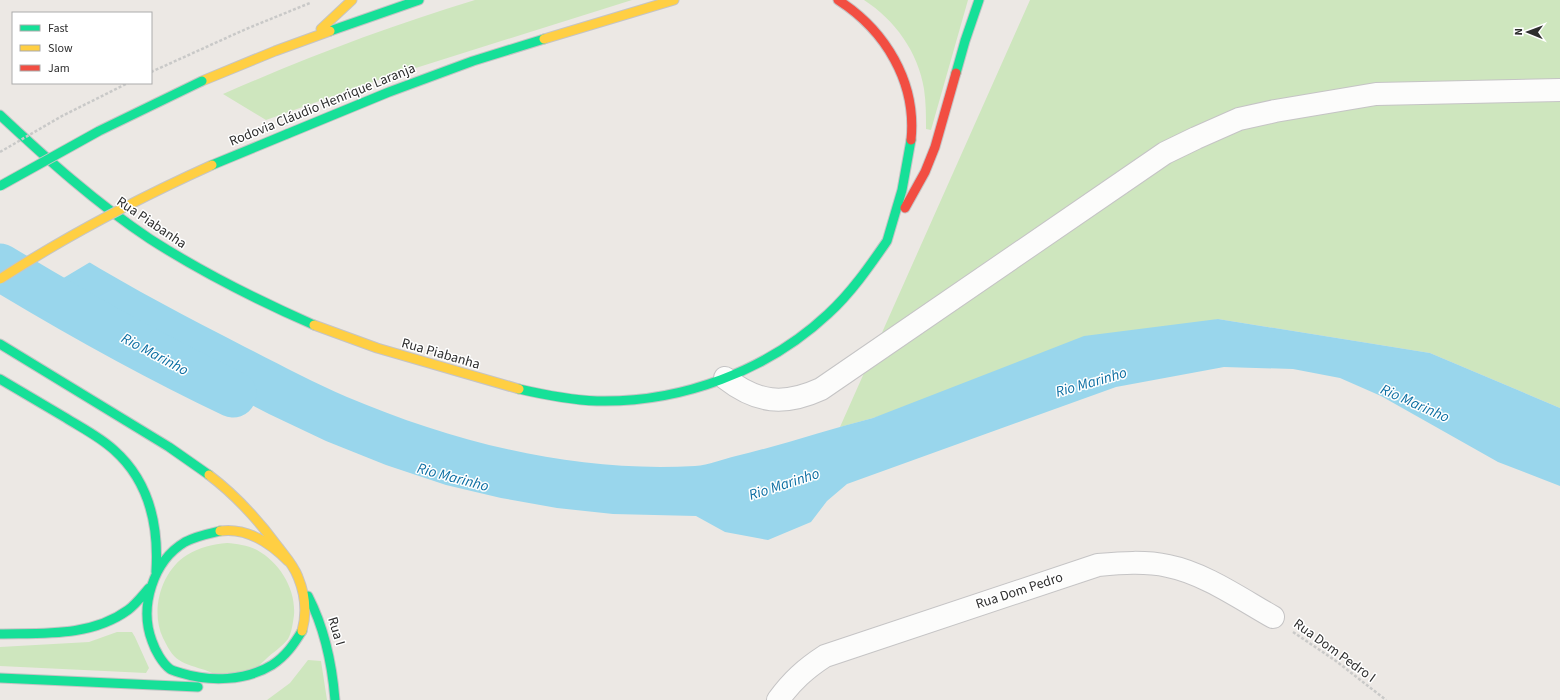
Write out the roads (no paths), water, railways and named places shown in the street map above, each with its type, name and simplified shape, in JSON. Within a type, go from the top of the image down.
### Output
[{"type":"main road","points":[[310,38],[352,0]]},
{"type":"main road","points":[[0,186],[92,134],[146,106],[202,81],[310,38],[419,0]]},
{"type":"main road","name":"Rodovia Cláudio Henrique Laranja","points":[[0,279],[65,239],[119,209],[223,159],[389,92],[473,62],[674,0]]},
{"type":"main road","points":[[838,0],[849,6],[868,22],[883,39],[895,58],[910,102],[911,128],[908,154],[900,198],[887,241]]},
{"type":"main road","points":[[887,241],[927,167],[939,132],[971,19],[979,0]]},
{"type":"main road","name":"Rua Piabanha","points":[[0,115],[37,151],[113,214],[196,268],[240,292],[286,314],[381,350],[533,393],[567,398],[601,401],[636,400],[705,386],[739,372],[771,356],[816,325],[851,290],[887,241]]},
{"type":"main road","points":[[0,344],[200,467],[246,506],[288,561],[297,576],[303,592],[306,609],[304,626],[299,643],[291,658],[279,671]]},
{"type":"main road","points":[[0,379],[97,436],[115,450],[130,466],[142,484],[151,505],[156,527],[158,549],[156,572]]},
{"type":"main road","points":[[198,687],[183,679],[169,668],[158,655],[151,639],[147,622],[146,605],[149,588],[156,572],[166,558],[179,546],[194,538],[211,532],[228,531],[245,533],[261,539],[276,548],[288,561]]},
{"type":"main road","name":"Rua I","points":[[297,576],[311,601],[322,627],[333,670],[335,700]]},
{"type":"main road","points":[[0,634],[70,631],[89,628],[108,622],[124,613],[149,588]]},
{"type":"main road","points":[[0,678],[198,687],[210,690]]},
{"type":"street","points":[[725,378],[739,389],[755,396],[773,400],[806,396],[821,389],[1165,153],[1239,119],[1275,111],[1376,94],[1560,90]]},
{"type":"street","name":"Rua Dom Pedro","points":[[778,700],[805,669],[825,656],[1098,564],[1134,562],[1169,566],[1203,578],[1272,617]]},
{"type":"water","points":[[0,205],[79,256],[140,292],[308,379],[347,397],[431,428],[474,441],[561,459],[606,465],[650,467],[695,466],[705,464],[873,418],[1084,336],[1218,319],[1430,353],[1560,408],[1560,486],[1498,462],[1381,396],[1340,378],[1293,369],[1224,367],[1116,387],[847,484],[827,501],[811,522],[768,540],[725,532],[696,516],[613,514],[557,508],[501,498],[446,485],[386,465],[326,441],[269,414],[127,340],[55,299],[0,264]]},
{"type":"waterway","name":"Rio Marinho","points":[[0,267],[115,334],[233,394]]}]
